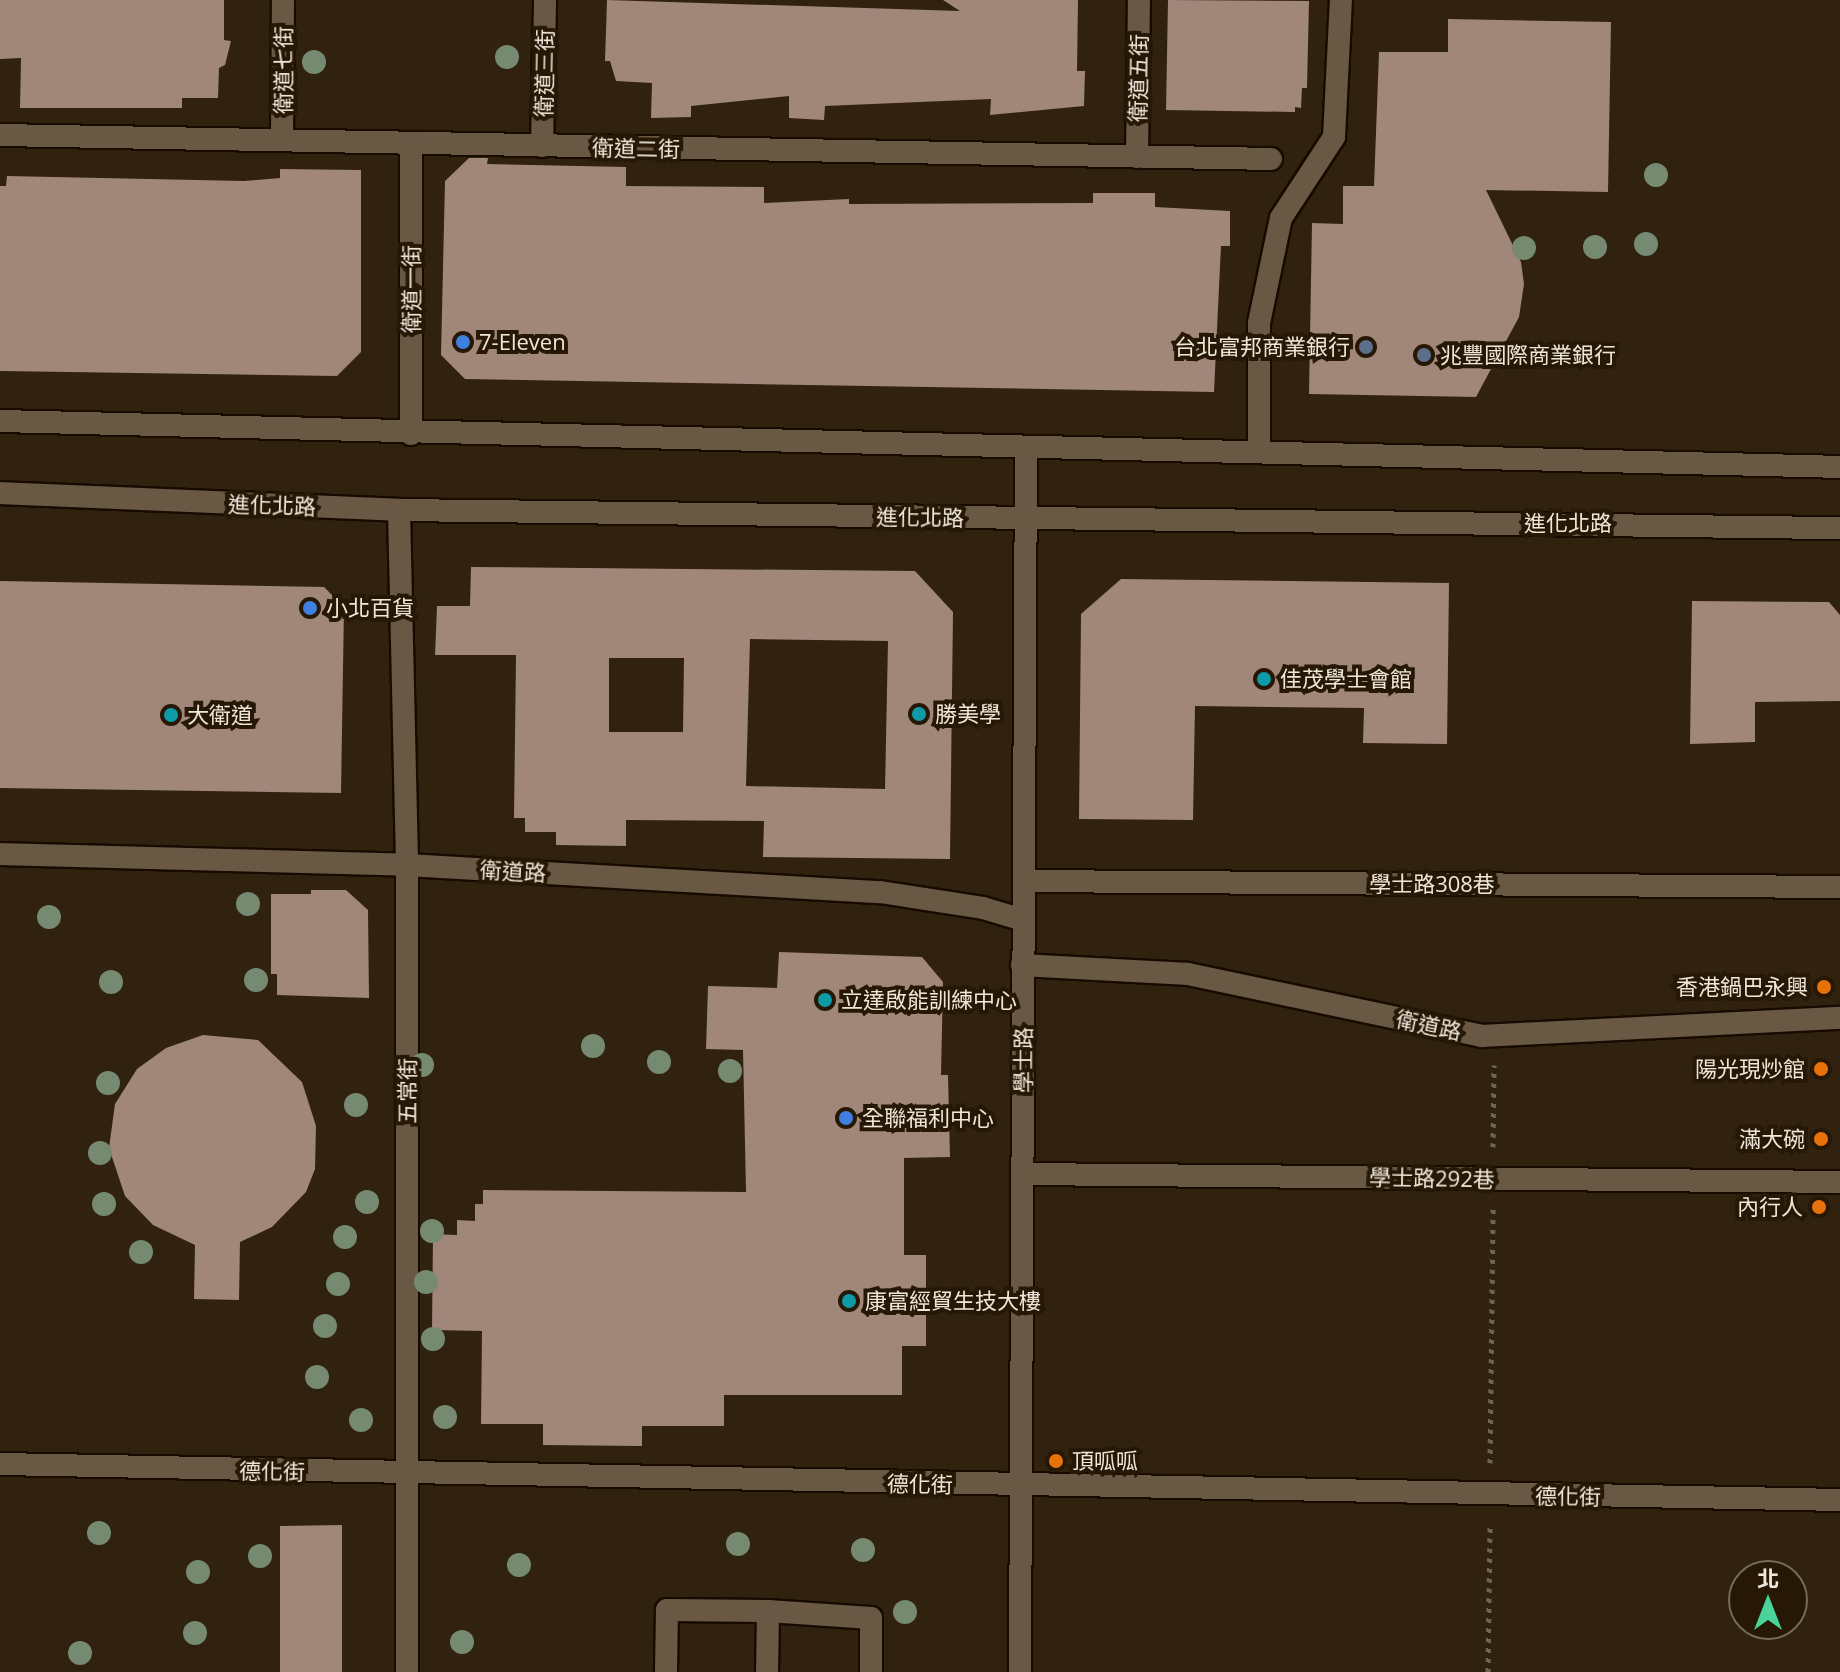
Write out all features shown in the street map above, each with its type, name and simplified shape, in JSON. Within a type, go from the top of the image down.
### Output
[{"type":"street","name":"衛道七街","points":[[282,139],[283,0]]},
{"type":"street","name":"衛道三街","points":[[542,146],[545,0]]},
{"type":"street","name":"衛道五街","points":[[1137,157],[1139,0]]},
{"type":"street","points":[[1259,452],[1259,323],[1281,218],[1334,137],[1341,0]]},
{"type":"street","name":"衛道二街","points":[[0,135],[1271,159]]},
{"type":"street","name":"衛道一街","points":[[411,143],[411,434]]},
{"type":"street","points":[[0,421],[411,434],[1840,467]]},
{"type":"street","name":"學士路","points":[[1020,1672],[1026,447]]},
{"type":"street","name":"進化北路","points":[[0,493],[399,510],[1840,528]]},
{"type":"street","name":"五常街","points":[[399,510],[407,865],[407,1672]]},
{"type":"street","name":"衛道路","points":[[0,854],[407,865],[880,892],[983,908],[1023,920]]},
{"type":"street","name":"學士路308巷","points":[[1024,881],[1840,887]]},
{"type":"street","name":"衛道路","points":[[1022,965],[1188,974],[1494,1036],[1840,1018]]},
{"type":"street","name":"學士路292巷","points":[[1024,1174],[1840,1182]]},
{"type":"street","name":"德化街","points":[[0,1464],[1840,1500]]},
{"type":"street","points":[[666,1672],[667,1610],[768,1611],[871,1618],[871,1672]]},
{"type":"street","points":[[767,1672],[768,1611]]},
{"type":"path","points":[[1488,1672],[1494,1036]]},
{"type":"building","points":[[0,0],[224,0],[224,40],[231,41],[225,65],[219,68],[218,98],[182,98],[182,108],[20,108],[21,58],[0,59]]},
{"type":"building","points":[[607,0],[960,11],[943,0],[1078,0],[1077,71],[1085,71],[1084,106],[990,115],[991,99],[825,106],[824,120],[789,118],[789,96],[691,106],[691,117],[651,118],[652,83],[616,81],[610,61],[605,61]]},
{"type":"building","points":[[1168,0],[1309,1],[1307,88],[1302,88],[1301,108],[1295,107],[1295,112],[1166,110]]},
{"type":"building","points":[[1448,19],[1611,22],[1608,192],[1486,190],[1521,262],[1524,284],[1519,317],[1476,397],[1309,394],[1312,223],[1343,224],[1343,186],[1374,186],[1379,52],[1448,52]]},
{"type":"building","points":[[469,158],[488,158],[487,164],[626,167],[626,186],[764,187],[764,203],[849,199],[849,204],[1093,203],[1093,193],[1155,193],[1155,207],[1230,211],[1230,246],[1221,246],[1214,392],[465,379],[441,355],[445,181]]},
{"type":"building","points":[[280,169],[361,170],[361,352],[337,376],[0,371],[0,186],[6,186],[7,176],[244,181],[280,178]]},
{"type":"building","points":[[471,567],[915,571],[953,612],[950,859],[763,857],[764,821],[626,820],[626,846],[556,845],[556,832],[525,832],[525,818],[514,818],[516,655],[435,655],[437,606],[470,606]],"holes":[[[750,639],[888,641],[885,789],[746,786]],[[609,658],[684,658],[683,732],[609,732]]]},
{"type":"building","name":"佳茂學士會館","points":[[1121,579],[1449,583],[1447,744],[1363,743],[1364,708],[1195,706],[1193,820],[1079,819],[1081,614]]},
{"type":"building","name":"大衛道","points":[[0,581],[324,587],[344,607],[341,793],[0,788]]},
{"type":"building","points":[[1692,601],[1829,602],[1840,615],[1840,701],[1755,702],[1755,742],[1690,744]]},
{"type":"building","points":[[311,890],[346,890],[368,910],[369,998],[277,995],[277,974],[271,974],[271,894],[311,894]]},
{"type":"building","points":[[779,952],[922,957],[943,982],[941,1075],[948,1075],[950,1157],[904,1158],[904,1255],[926,1255],[926,1346],[902,1346],[902,1395],[724,1395],[724,1426],[642,1426],[642,1446],[543,1445],[543,1424],[481,1424],[482,1331],[432,1330],[433,1234],[457,1235],[457,1220],[475,1221],[475,1204],[483,1204],[483,1190],[746,1192],[743,1050],[706,1049],[708,986],[777,988]]},
{"type":"building","points":[[203,1035],[258,1040],[302,1082],[316,1126],[315,1169],[306,1192],[272,1227],[240,1242],[239,1300],[194,1299],[195,1245],[153,1225],[125,1196],[109,1148],[115,1104],[137,1069],[166,1048]]},
{"type":"building","points":[[342,1525],[342,1672],[280,1672],[280,1526]]},
{"type":"place","name":"7-Eleven","points":[[463,342]]},
{"type":"place","name":"台北富邦商業銀行","points":[[1366,347]]},
{"type":"place","name":"兆豐國際商業銀行","points":[[1424,355]]},
{"type":"place","name":"小北百貨","points":[[310,608]]},
{"type":"place","name":"佳茂學士會館","points":[[1264,679]]},
{"type":"place","name":"勝美學","points":[[919,714]]},
{"type":"place","name":"大衛道","points":[[171,715]]},
{"type":"place","name":"香港鍋巴永興","points":[[1824,987]]},
{"type":"place","name":"立達啟能訓練中心","points":[[825,1000]]},
{"type":"place","name":"陽光現炒館","points":[[1821,1069]]},
{"type":"place","name":"全聯福利中心","points":[[846,1118]]},
{"type":"place","name":"滿大碗","points":[[1821,1139]]},
{"type":"place","name":"內行人","points":[[1819,1207]]},
{"type":"place","name":"康富經貿生技大樓","points":[[849,1301]]},
{"type":"place","name":"頂呱呱","points":[[1056,1461]]}]
